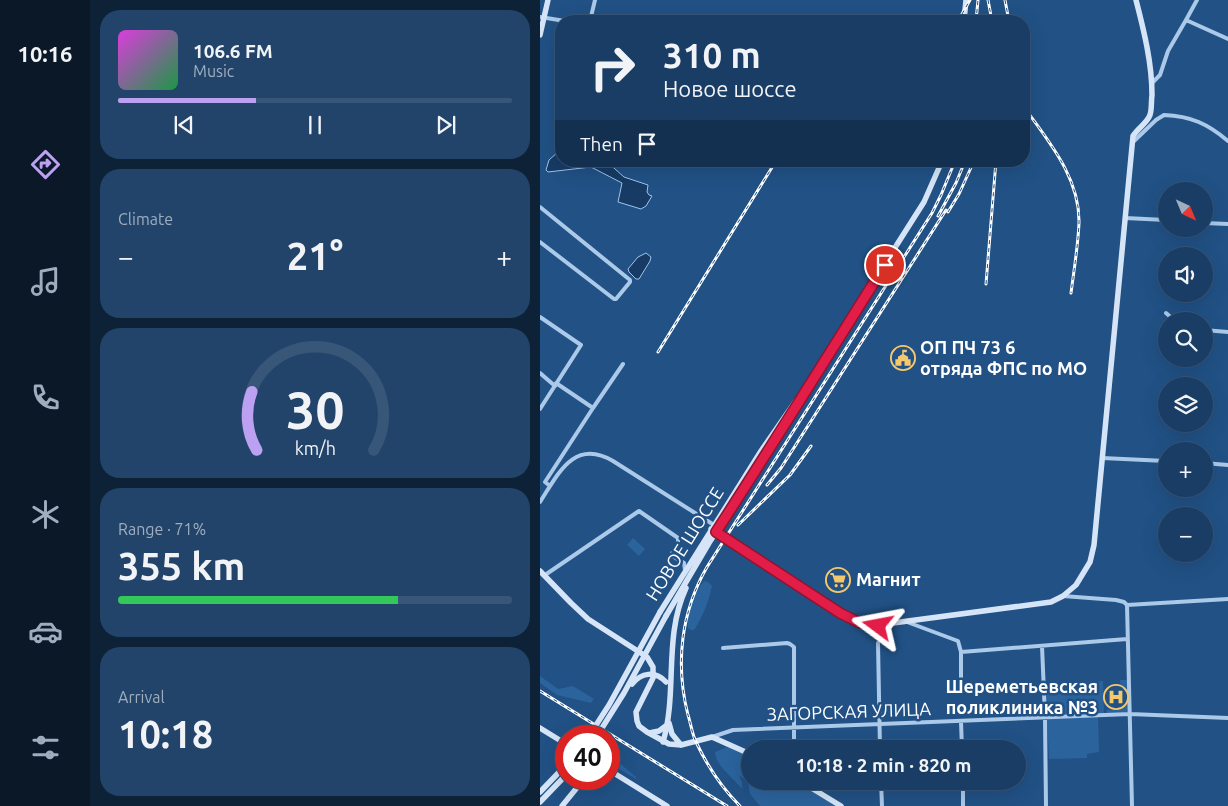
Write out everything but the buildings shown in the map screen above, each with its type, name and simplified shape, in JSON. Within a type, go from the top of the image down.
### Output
[{"type":"street","points":[[540,35],[542,17],[548,0]]},
{"type":"street","points":[[591,15],[595,0]]},
{"type":"street","points":[[965,15],[966,0]]},
{"type":"street","points":[[540,502],[564,466],[573,458],[584,454],[596,453],[613,461],[840,613],[858,622],[878,626],[1041,604],[1063,596],[1076,585],[1090,562],[1094,545],[1133,136],[1147,121],[1150,114],[1152,83],[1144,33],[1136,0]]},
{"type":"street","points":[[1152,83],[1160,75],[1168,51],[1197,0]]},
{"type":"street","points":[[542,17],[555,19]]},
{"type":"street","points":[[1186,20],[1228,39]]},
{"type":"street","points":[[1133,142],[1164,115],[1201,121],[1214,129],[1228,142]]},
{"type":"street","name":"НОВОЕ ШОССЕ","points":[[596,725],[714,529],[787,423],[816,372],[924,202],[939,167]]},
{"type":"street","points":[[540,207],[630,281],[614,299],[540,242]]},
{"type":"street","points":[[1125,218],[1158,220]]},
{"type":"street","points":[[1213,223],[1228,224]]},
{"type":"street","points":[[540,317],[581,345],[540,409]]},
{"type":"street","points":[[1213,331],[1228,332]]},
{"type":"street","points":[[550,486],[545,482],[623,364]]},
{"type":"street","points":[[540,372],[593,408]]},
{"type":"street","points":[[566,449],[570,454]]},
{"type":"street","points":[[1102,458],[1158,461]]},
{"type":"street","points":[[1213,464],[1228,465]]},
{"type":"street","points":[[663,742],[669,721],[675,619],[694,563],[684,563],[671,555],[678,543],[678,538],[639,511],[542,573],[588,619],[652,662],[653,678],[640,704],[636,717],[639,726],[663,742],[681,745],[712,737],[741,750]]},
{"type":"street","points":[[684,563],[685,570]]},
{"type":"street","name":"НОВОЕ ШОССЕ","points":[[604,725],[615,709],[685,570],[694,563]]},
{"type":"street","points":[[1063,596],[1120,600],[1127,605],[1228,599]]},
{"type":"street","points":[[1127,605],[1132,806]]},
{"type":"street","points":[[907,622],[958,641],[961,652],[961,682]]},
{"type":"street","points":[[961,652],[1127,639]]},
{"type":"street","points":[[723,648],[786,643],[794,647],[794,740]]},
{"type":"street","points":[[878,643],[880,740]]},
{"type":"street","points":[[1042,646],[1046,806]]},
{"type":"street","points":[[615,709],[635,680],[642,675],[657,675],[666,682],[670,698]]},
{"type":"street","name":"ЗАГОРСКАЯ УЛИЦА","points":[[712,737],[733,730],[1130,714],[1228,718]]},
{"type":"street","points":[[647,732],[659,732],[666,727],[669,721]]},
{"type":"street","points":[[669,721],[672,734],[681,745]]},
{"type":"street","points":[[961,722],[962,740]]},
{"type":"street","points":[[540,728],[555,737]]},
{"type":"street","points":[[540,792],[555,776]]},
{"type":"street","points":[[620,777],[667,806]]},
{"type":"street","points":[[540,802],[555,786]]},
{"type":"street","points":[[562,806],[575,790]]},
{"type":"street","points":[[815,790],[841,806]]},
{"type":"street","points":[[881,790],[882,806]]},
{"type":"street","points":[[963,790],[964,806]]},
{"type":"shaded area","points":[[555,155],[555,167],[591,167],[548,172],[546,170],[549,160]]},
{"type":"shaded area","points":[[591,167],[613,167],[624,177],[648,185],[647,192],[652,196],[646,206],[641,209],[618,202],[622,183]]},
{"type":"shaded area","points":[[646,253],[651,257],[650,261],[639,279],[636,279],[628,269],[638,257]]},
{"type":"shaded area","points":[[633,538],[645,549],[639,556],[627,545]]},
{"type":"shaded area","points":[[704,581],[712,586],[711,591],[700,620],[694,630],[691,630],[688,628],[690,609],[697,591]]},
{"type":"shaded area","points":[[540,676],[558,689],[573,686],[594,699],[591,703],[557,695],[540,683]]},
{"type":"shaded area","points":[[1120,680],[1128,680],[1129,712],[1107,713],[1106,710],[1121,709]]},
{"type":"shaded area","points":[[1103,681],[1104,713],[1047,716],[1046,685]]},
{"type":"shaded area","points":[[1098,717],[1099,752],[1087,754],[1087,758],[1049,759],[1047,719]]},
{"type":"shaded area","points":[[727,747],[741,753],[741,777],[739,775],[741,788],[719,763],[715,752]]},
{"type":"shaded area","points":[[620,763],[636,777],[636,779],[620,770]]},
{"type":"shaded area","points":[[749,790],[810,790],[836,806],[760,806],[750,794]]},
{"type":"railway","points":[[961,15],[970,0]]},
{"type":"railway","points":[[977,15],[978,0]]},
{"type":"railway","points":[[988,0],[991,15]]},
{"type":"railway","points":[[1005,0],[1008,15]]},
{"type":"railway","points":[[1030,116],[1053,147],[1069,176],[1078,207],[1077,249],[1071,293]]},
{"type":"railway","points":[[658,352],[772,167]]},
{"type":"railway","points":[[740,806],[721,785],[706,761],[695,741],[688,715],[684,696],[681,658],[686,620],[691,602],[707,567],[932,213],[953,167]]},
{"type":"railway","points":[[938,216],[963,167]]},
{"type":"railway","points":[[948,212],[959,194],[971,167]]},
{"type":"railway","points":[[986,284],[996,167]]},
{"type":"railway","points":[[767,485],[781,468],[946,210]]},
{"type":"railway","points":[[738,525],[790,475],[811,446]]},
{"type":"railway","points":[[540,691],[727,806]]},
{"type":"place","name":"ОП ПЧ 73 6 отряда ФПС по МО","points":[[903,358]]},
{"type":"place","name":"Магнит","points":[[838,580]]},
{"type":"place","name":"Шереметьевская поликлиника №3","points":[[1116,697]]},
{"type":"route","points":[[878,626],[866,625],[840,613],[716,532],[787,423],[816,372],[885,265]]}]
